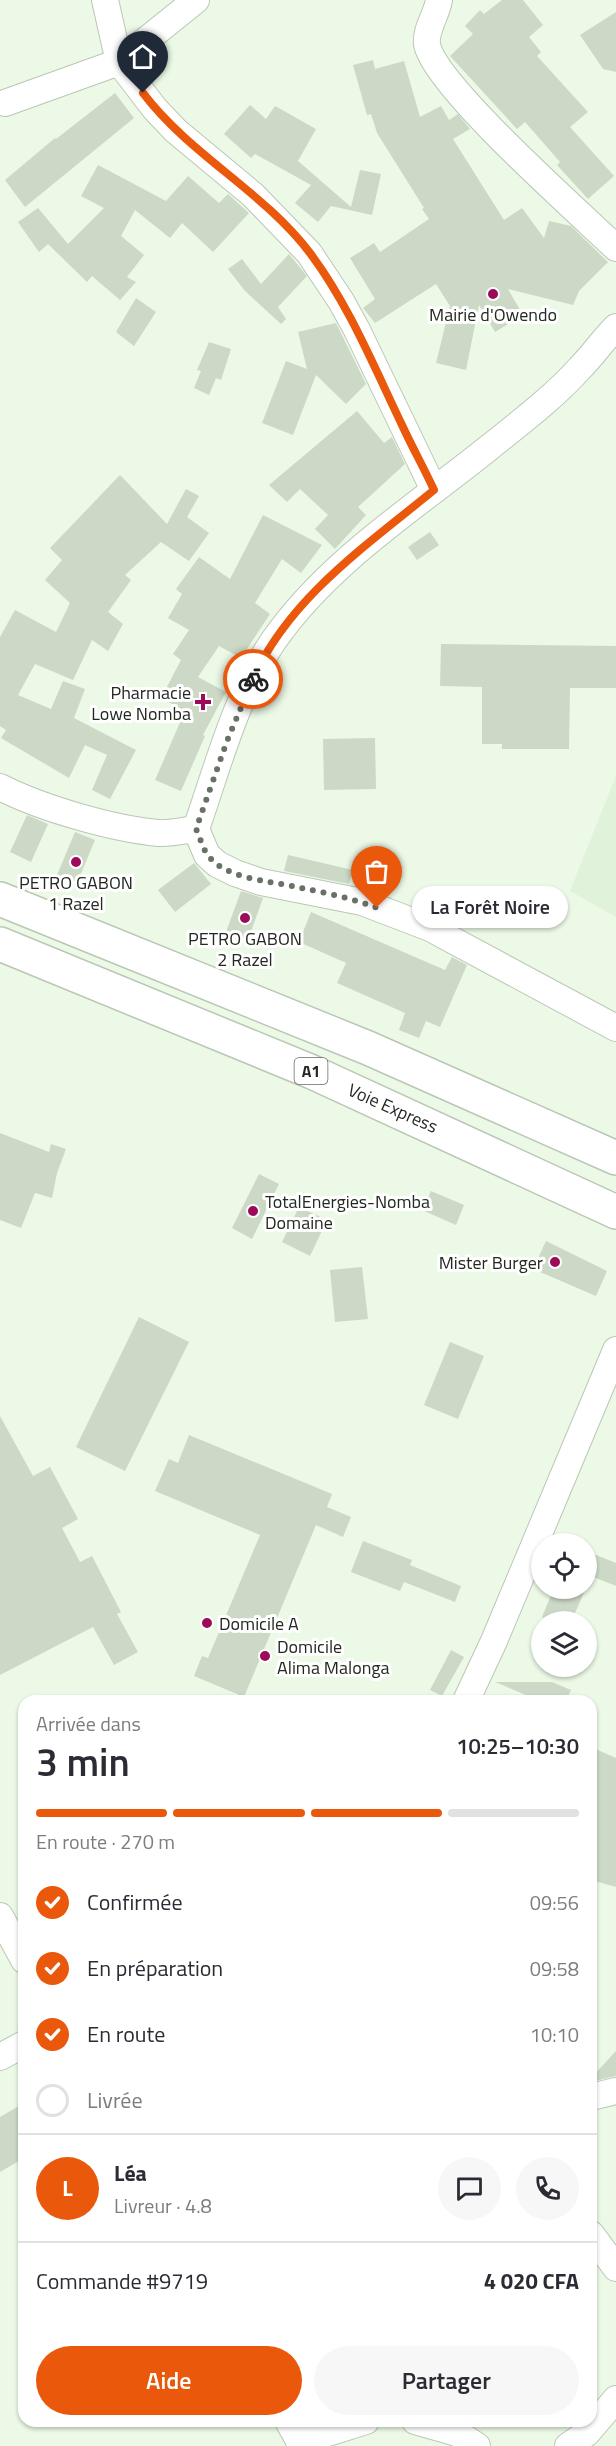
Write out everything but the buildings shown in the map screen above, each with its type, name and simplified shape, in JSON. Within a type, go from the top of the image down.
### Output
[{"type":"highway","name":"A1","points":[[0,899],[368,1048],[616,1158]]},
{"type":"highway","name":"Voie Express","points":[[0,944],[312,1072],[616,1212]]},
{"type":"street","points":[[105,0],[119,62],[155,110],[176,131],[253,195],[309,253],[357,330],[434,490]]},
{"type":"street","points":[[5,103],[119,62],[196,0]]},
{"type":"street","points":[[439,0],[427,44],[439,69],[490,127],[616,248]]},
{"type":"street","points":[[616,327],[580,369],[492,446],[434,490],[343,565],[299,607],[274,640],[259,665],[242,704],[196,829],[207,855],[217,864],[235,873],[261,882],[362,902],[430,928],[616,1028]]},
{"type":"street","points":[[0,787],[62,811],[103,822],[161,834],[196,829]]},
{"type":"street","points":[[469,1695],[494,1641],[616,1350]]},
{"type":"street","points":[[0,1916],[18,1949]]},
{"type":"street","points":[[0,2057],[18,2047]]},
{"type":"street","points":[[597,2096],[616,2091]]},
{"type":"street","points":[[597,2242],[616,2268]]},
{"type":"street","points":[[597,2421],[616,2399]]},
{"type":"street","points":[[296,2436],[338,2427]]},
{"type":"street","points":[[436,2427],[457,2433],[477,2446]]},
{"type":"street","points":[[568,2446],[592,2427]]},
{"type":"shaded area","points":[[616,776],[616,917],[570,891]]},
{"type":"way so far","points":[[253,679],[227,741],[196,829],[207,855],[217,864],[235,873],[261,882],[331,895],[377,908]]},
{"type":"place","name":"Mairie d'Owendo","points":[[493,294]]},
{"type":"place","name":"Pharmacie Lowe Nomba","points":[[203,702]]},
{"type":"place","name":"PETRO GABON 1 Razel","points":[[76,862]]},
{"type":"place","name":"La Forêt Noire","points":[[377,908]]},
{"type":"place","name":"PETRO GABON 2 Razel","points":[[245,918]]},
{"type":"place","name":"TotalEnergies-Nomba Domaine","points":[[253,1211]]},
{"type":"place","name":"Mister Burger","points":[[555,1262]]},
{"type":"place","name":"Domicile A","points":[[207,1623]]},
{"type":"place","name":"Domicile Alima Malonga","points":[[265,1656]]},
{"type":"route","points":[[143,93],[155,110],[176,131],[253,195],[309,253],[357,330],[434,490],[343,565],[299,607],[274,640],[253,679]]}]
